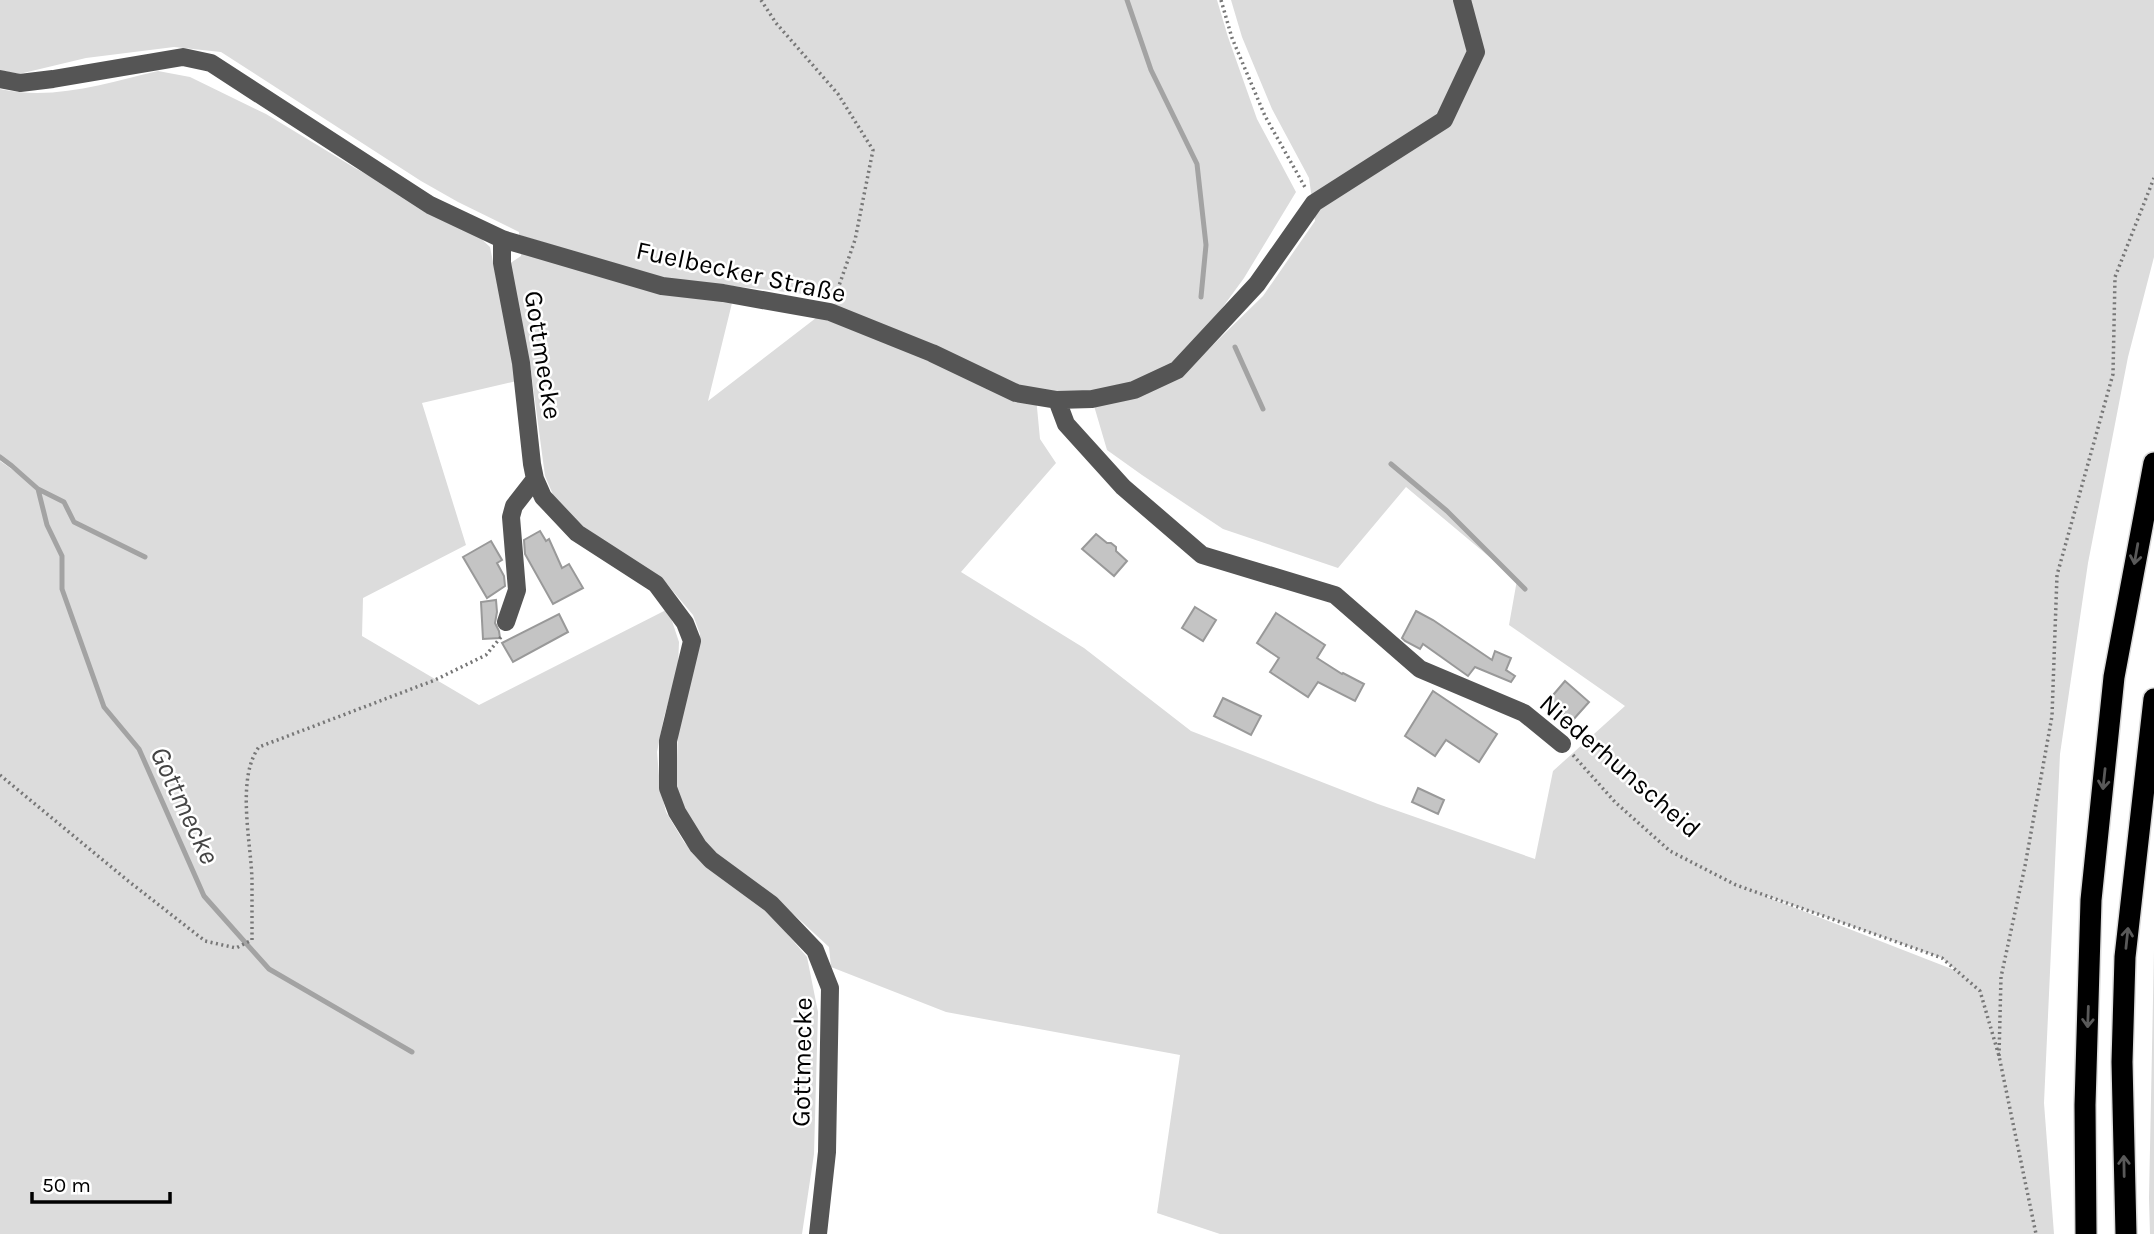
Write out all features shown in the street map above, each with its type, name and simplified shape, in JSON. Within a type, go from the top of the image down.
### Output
[{"type":"highway","points":[[2086,1234],[2085,1105],[2091,900],[2114,677],[2154,463]]},
{"type":"highway","points":[[2126,1234],[2122,1062],[2125,957],[2154,699]]},
{"type":"street","name":"Fuelbecker Straße","points":[[0,79],[20,83],[183,57],[211,63],[430,205],[502,239],[662,286],[723,293],[830,312],[932,353],[1016,393],[1058,400],[1093,399],[1134,390],[1177,370],[1257,284],[1314,203],[1444,120],[1476,52],[1462,0]]},
{"type":"street","name":"Gottmecke","points":[[502,239],[502,263],[521,363],[535,479],[543,498],[577,533],[656,584],[685,623],[692,641],[667,741],[668,788],[677,812],[698,846],[711,860],[771,904],[815,950],[830,988],[827,1152],[818,1234]]},
{"type":"street","name":"Niederhunscheid","points":[[1058,400],[1066,424],[1123,487],[1202,555],[1335,594],[1420,669],[1524,713],[1562,744]]},
{"type":"street","points":[[506,622],[517,590],[511,517],[514,506],[535,479]]},
{"type":"path","points":[[761,0],[776,23],[838,94],[873,150],[855,240],[830,312]]},
{"type":"path","points":[[1221,0],[1232,38],[1265,116],[1314,203]]},
{"type":"path","points":[[1999,1056],[2001,977],[2025,866],[2052,716],[2057,575],[2113,374],[2115,277],[2154,178]]},
{"type":"path","points":[[0,775],[205,941],[236,948],[252,940],[252,879],[246,790],[252,756],[259,747],[435,680],[486,655],[499,641],[506,622]]},
{"type":"path","name":"Niederhunscheid","points":[[1562,744],[1615,802],[1670,851],[1736,885],[1942,958],[1980,991],[1999,1056],[2036,1234]]},
{"type":"shaded area","points":[[0,0],[1217,0],[1257,119],[1296,192],[1244,278],[1177,370],[1179,378],[1263,296],[1315,221],[1309,178],[1272,109],[1242,37],[1231,0],[2154,0],[2154,257],[2128,357],[2088,563],[2060,754],[2044,1103],[2054,1234],[1220,1234],[1157,1213],[1180,1055],[946,1012],[831,967],[829,947],[775,897],[704,842],[683,809],[676,788],[678,729],[700,634],[693,615],[667,584],[574,520],[554,497],[545,476],[531,371],[509,264],[521,256],[521,251],[732,303],[708,401],[838,301],[822,296],[661,278],[519,235],[519,232],[421,181],[221,52],[174,47],[86,58],[19,74],[0,70]],"holes":[[[1036,397],[1092,399],[1107,450],[1223,529],[1338,568],[1406,487],[1517,580],[1509,625],[1625,706],[1553,771],[1535,859],[1378,804],[1191,731],[1084,648],[961,572],[1056,463],[1040,439]],[[1767,897],[1942,958],[1957,971]]]},
{"type":"shaded area","points":[[158,71],[190,77],[266,114],[355,168],[476,234],[490,247],[517,381],[422,403],[466,545],[363,598],[362,636],[479,705],[668,609],[679,642],[678,668],[657,752],[660,788],[666,812],[684,842],[702,861],[766,909],[807,957],[818,1012],[814,1154],[802,1234],[0,1234],[0,461],[20,475],[23,473],[0,455],[0,89],[60,92]]},
{"type":"shaded area","points":[[2154,950],[2154,1234],[2150,1234],[2149,1198]]},
{"type":"building","points":[[540,531],[546,541],[549,539],[562,568],[569,564],[583,588],[553,604],[525,554],[524,540]]},
{"type":"building","points":[[1096,534],[1116,547],[1116,551],[1127,561],[1114,576],[1082,549]]},
{"type":"building","points":[[491,541],[502,560],[497,563],[504,576],[505,586],[487,598],[463,557]]},
{"type":"building","points":[[496,600],[495,623],[500,638],[483,639],[481,602]]},
{"type":"building","points":[[1195,607],[1216,620],[1203,641],[1182,628]]},
{"type":"building","points":[[1416,611],[1492,660],[1495,651],[1511,658],[1506,670],[1515,676],[1511,682],[1475,667],[1468,676],[1423,644],[1420,649],[1405,641],[1402,638]]},
{"type":"building","points":[[1276,613],[1325,645],[1317,658],[1364,684],[1355,701],[1318,682],[1308,697],[1270,672],[1279,658],[1257,643]]},
{"type":"building","points":[[559,614],[568,632],[513,662],[502,643]]},
{"type":"building","points":[[1565,681],[1589,702],[1572,721],[1548,701]]},
{"type":"building","points":[[1433,691],[1497,734],[1479,762],[1446,740],[1435,756],[1405,736]]},
{"type":"building","points":[[1223,698],[1261,716],[1251,735],[1214,716]]},
{"type":"building","points":[[1418,788],[1444,800],[1438,814],[1412,802]]},
{"type":"waterway","points":[[1127,0],[1151,70],[1197,164],[1206,245],[1201,297]]},
{"type":"waterway","points":[[1235,347],[1263,409]]},
{"type":"waterway","name":"Gottmecke","points":[[0,457],[38,489],[47,525],[62,556],[62,589],[104,707],[139,749],[204,896],[269,969],[412,1052]]},
{"type":"waterway","points":[[1391,464],[1447,511],[1525,589]]},
{"type":"waterway","name":"Gottmecke","points":[[38,489],[64,502],[74,522],[145,557]]}]
